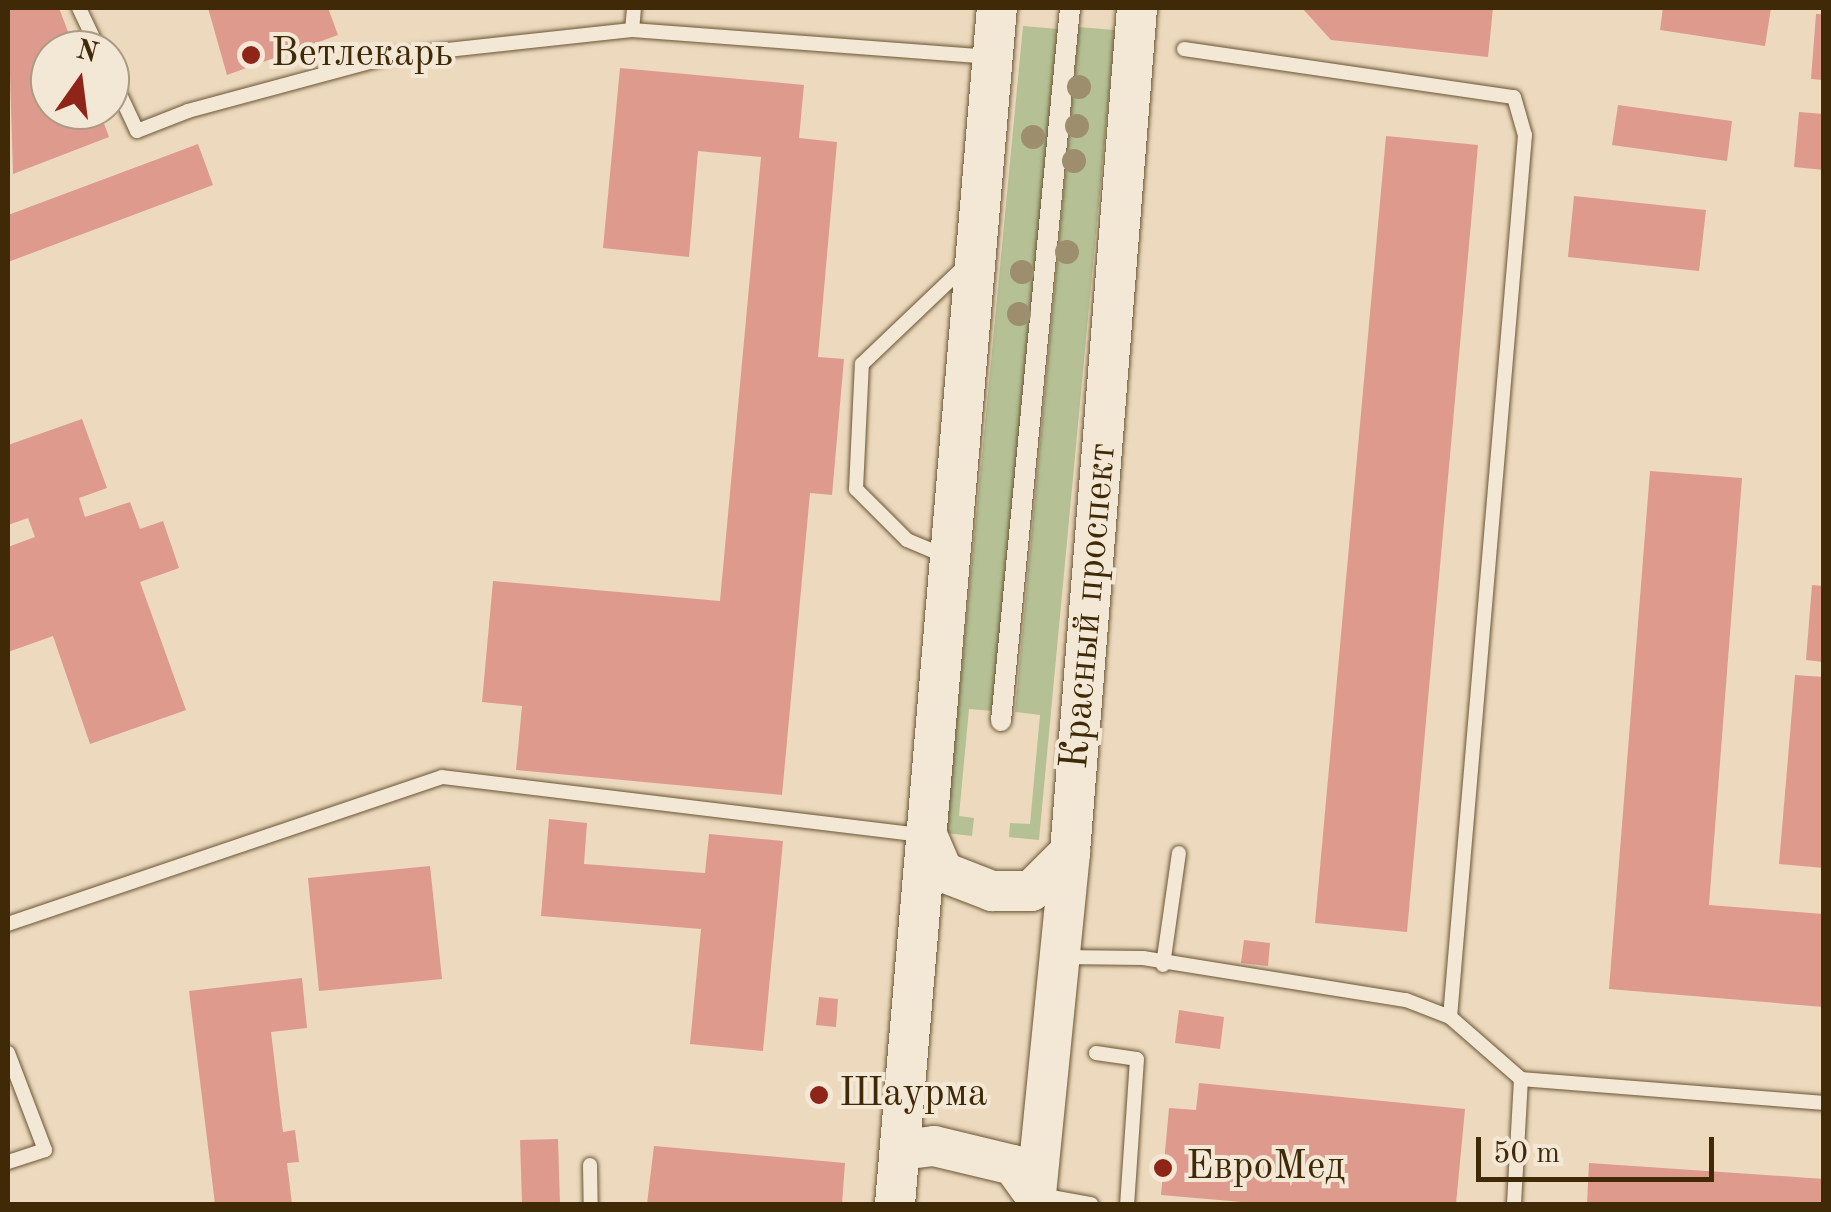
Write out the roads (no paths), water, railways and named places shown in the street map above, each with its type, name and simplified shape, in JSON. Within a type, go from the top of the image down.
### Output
[{"type":"main road","points":[[896,1204],[972,258],[997,8]]},
{"type":"main road","name":"Красный проспект","points":[[1035,1199],[1056,957],[1070,852],[1138,8]]},
{"type":"main road","points":[[927,835],[943,872],[992,891],[1031,891],[1070,852]]},
{"type":"main road","points":[[901,1150],[934,1146],[1012,1165],[1035,1199]]},
{"type":"street","points":[[1001,720],[1070,8]]},
{"type":"lane","points":[[632,30],[634,8]]},
{"type":"lane","points":[[130,114],[138,131],[188,110],[392,56],[632,30],[992,58]]},
{"type":"lane","points":[[1184,48],[1514,97],[1525,134],[1450,1017]]},
{"type":"lane","points":[[950,558],[908,540],[856,489],[862,364],[972,258]]},
{"type":"lane","points":[[8,924],[442,777],[927,835]]},
{"type":"lane","points":[[1163,965],[1180,854]]},
{"type":"lane","points":[[1056,957],[1143,958],[1163,965],[1406,1000],[1450,1017],[1521,1079],[1824,1102]]},
{"type":"lane","points":[[8,1053],[45,1150],[8,1162]]},
{"type":"lane","points":[[1096,1054],[1137,1059],[1128,1204]]},
{"type":"lane","points":[[1514,1204],[1521,1079]]},
{"type":"lane","points":[[590,1164],[590,1204]]},
{"type":"lane","points":[[1035,1199],[1091,1204]]},
{"type":"place","name":"Ветлекарь","points":[[251,55]]},
{"type":"place","name":"Шаурма","points":[[819,1095]]},
{"type":"place","name":"ЕвроМед","points":[[1163,1168]]}]
